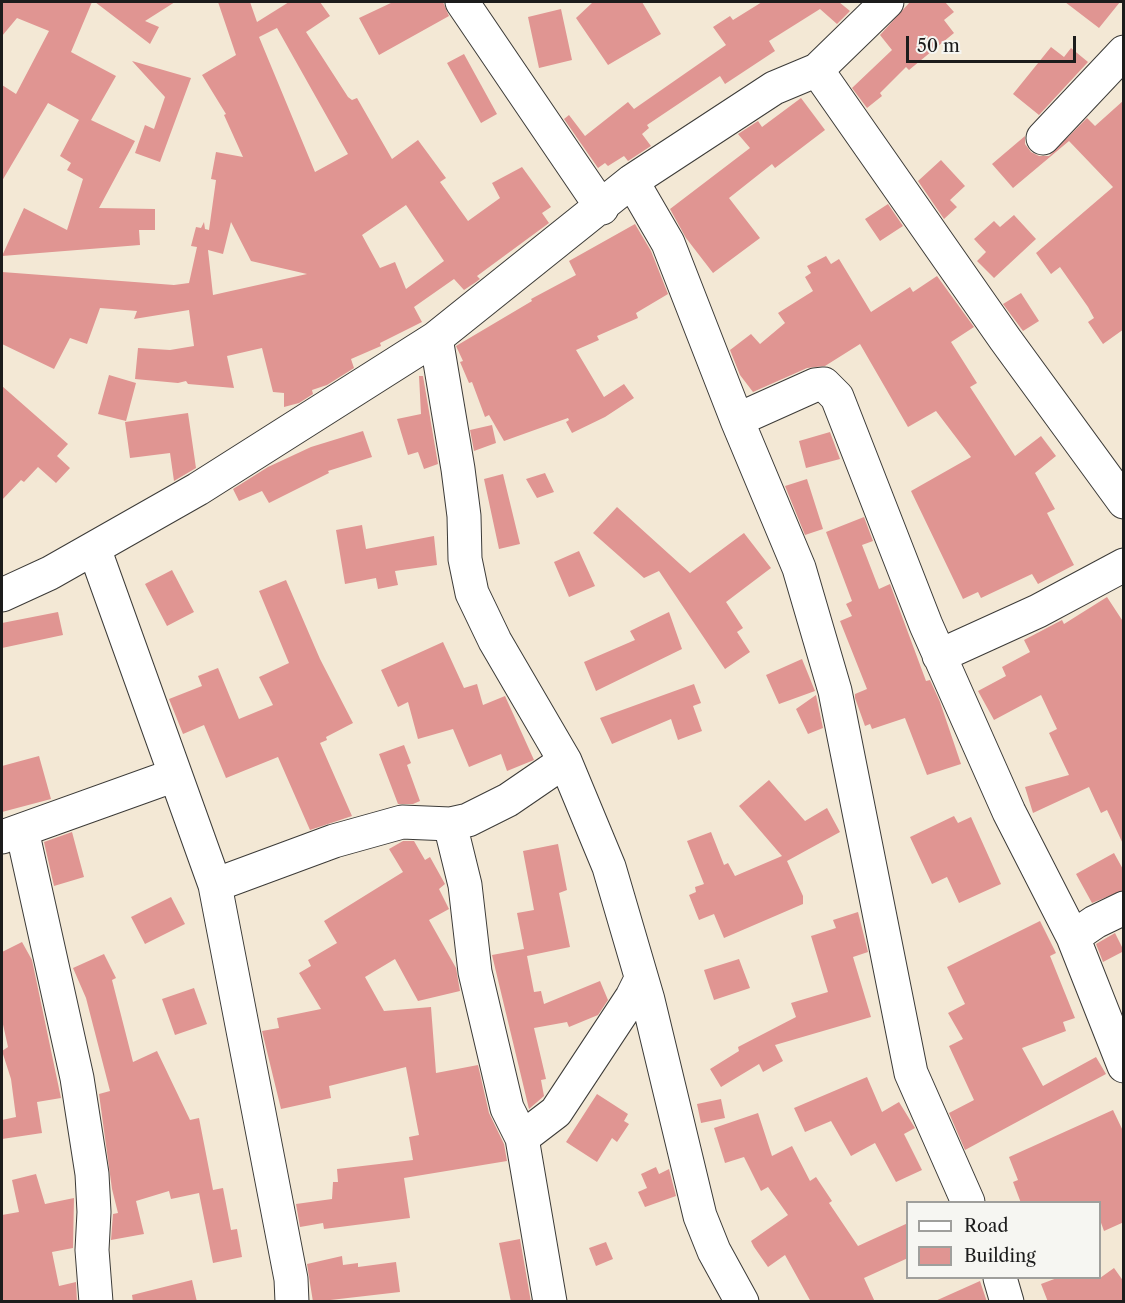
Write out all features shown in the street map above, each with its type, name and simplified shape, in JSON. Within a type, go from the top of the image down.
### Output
[{"type":"street","points":[[462,2],[602,208]]},
{"type":"street","points":[[2,595],[50,573],[198,489],[436,338],[602,208],[632,181],[774,88],[817,70],[887,2]]},
{"type":"street","points":[[1043,138],[1124,52]]},
{"type":"street","points":[[817,70],[1005,339],[1124,502]]},
{"type":"street","points":[[632,181],[668,243],[737,420],[799,568],[835,692],[912,1073],[967,1201]]},
{"type":"street","points":[[436,338],[458,469],[464,516],[465,559],[472,593],[495,640],[565,761],[609,867],[641,979],[700,1216],[714,1251],[742,1302]]},
{"type":"street","points":[[737,420],[815,385],[824,384],[837,397],[939,656],[1009,812],[1073,937],[1124,1066]]},
{"type":"street","points":[[94,548],[215,885],[291,1279],[292,1302]]},
{"type":"street","points":[[939,656],[1038,611],[1124,565]]},
{"type":"street","points":[[215,885],[334,841],[402,822],[450,824],[486,813],[565,761]]},
{"type":"street","points":[[96,1302],[92,1250],[94,1212],[92,1174],[77,1078],[12,833],[175,775]]},
{"type":"street","points":[[450,824],[465,885],[478,984],[507,1108],[522,1137],[550,1302]]},
{"type":"street","points":[[1073,937],[1095,922],[1124,908]]},
{"type":"street","points":[[522,1137],[556,1112],[632,997],[641,979]]},
{"type":"street","points":[[1000,1279],[1007,1302]]},
{"type":"building","points":[[2,2],[92,2],[71,52],[116,76],[91,120],[135,141],[99,208],[155,209],[155,230],[139,230],[140,245],[2,256],[24,208],[67,230],[83,179],[67,170],[71,163],[60,156],[79,120],[48,103],[2,181],[2,85],[16,94],[49,31],[17,18],[2,36]]},
{"type":"building","points":[[95,2],[175,2],[145,21],[159,27],[150,44]]},
{"type":"building","points":[[218,2],[250,2],[257,22],[289,2],[320,2],[330,16],[306,32],[348,97],[352,100],[357,98],[392,159],[418,140],[446,178],[440,182],[468,221],[500,198],[492,183],[522,167],[551,207],[542,213],[549,223],[477,276],[480,279],[464,290],[454,279],[414,307],[422,322],[380,343],[381,346],[351,359],[354,368],[327,385],[312,390],[313,394],[299,403],[284,407],[284,393],[273,392],[262,348],[227,356],[234,388],[188,384],[186,381],[178,383],[135,379],[138,348],[170,350],[194,346],[189,310],[134,319],[137,311],[100,308],[87,344],[70,338],[54,369],[2,344],[2,272],[174,285],[189,283],[197,247],[191,246],[196,227],[201,228],[204,222],[205,229],[209,230],[216,180],[211,179],[216,152],[243,157],[224,115],[226,114],[202,75],[236,55]],"holes":[[[277,28],[348,154],[315,172],[259,37]],[[406,205],[444,261],[406,289],[395,262],[380,268],[362,235]],[[231,222],[251,261],[307,274],[213,295],[208,250],[223,254]]]},
{"type":"building","points":[[393,2],[443,2],[449,16],[379,55],[359,18]]},
{"type":"building","points":[[593,2],[642,2],[661,34],[608,65],[576,18]]},
{"type":"building","points":[[762,2],[839,2],[850,11],[837,24],[820,9],[769,41],[775,51],[725,84],[720,76],[647,125],[649,128],[642,134],[651,146],[628,161],[624,156],[608,166],[605,163],[598,168],[564,119],[569,115],[585,136],[628,102],[634,109],[726,45],[713,27],[730,16],[733,20]]},
{"type":"building","points":[[910,2],[945,2],[954,12],[944,20],[954,33],[909,70],[906,67],[880,93],[882,96],[867,108],[852,88],[892,50],[880,35]]},
{"type":"building","points":[[1065,2],[1120,2],[1099,28]]},
{"type":"building","points":[[561,9],[572,60],[539,68],[528,17]]},
{"type":"building","points":[[1051,47],[1064,57],[1071,48],[1088,62],[1039,115],[1013,94]]},
{"type":"building","points":[[464,54],[497,114],[481,123],[447,63]]},
{"type":"building","points":[[132,61],[191,78],[160,162],[135,153],[145,125],[154,129],[165,97]]},
{"type":"building","points":[[801,98],[825,130],[775,168],[772,164],[729,198],[760,238],[713,273],[686,238],[670,209],[750,148],[738,134],[758,121],[762,127]]},
{"type":"building","points":[[1124,100],[1124,329],[1103,344],[1088,322],[1094,318],[1088,307],[1060,267],[1051,274],[1036,253],[1113,187],[1069,141],[1013,188],[992,164],[1025,136],[1025,144],[1031,152],[1039,156],[1049,156],[1087,118],[1095,126]]},
{"type":"building","points":[[941,160],[965,186],[950,200],[957,207],[944,219],[918,181]]},
{"type":"building","points":[[888,204],[903,226],[880,241],[865,219]]},
{"type":"building","points":[[1014,215],[1036,239],[994,278],[977,261],[986,252],[974,239],[994,221],[1000,227]]},
{"type":"building","points":[[635,224],[651,251],[668,294],[636,313],[638,318],[597,336],[599,340],[576,350],[604,397],[624,384],[634,398],[605,417],[572,433],[566,422],[568,418],[504,441],[489,415],[485,417],[472,382],[469,383],[460,362],[463,361],[456,346],[532,301],[531,299],[576,275],[569,261]]},
{"type":"building","points":[[826,256],[831,264],[839,259],[871,312],[910,287],[913,292],[937,276],[974,327],[951,342],[977,383],[970,387],[1015,456],[1041,436],[1056,456],[1035,473],[1055,509],[1047,513],[1074,565],[1038,584],[1032,574],[981,598],[978,592],[963,599],[911,491],[971,457],[936,411],[908,427],[860,344],[825,366],[807,368],[753,392],[740,375],[730,350],[751,334],[760,344],[785,323],[778,313],[813,291],[805,277],[811,273],[807,266]]},
{"type":"building","points":[[1021,293],[1039,321],[1023,331],[1003,304]]},
{"type":"building","points":[[109,375],[136,383],[126,421],[98,414]]},
{"type":"building","points":[[419,376],[423,376],[438,464],[424,469],[418,452],[408,455],[397,419],[421,414]]},
{"type":"building","points":[[2,386],[68,444],[57,456],[70,468],[56,483],[38,467],[24,482],[21,480],[2,500]]},
{"type":"building","points":[[188,413],[196,468],[174,481],[170,453],[130,458],[125,422]]},
{"type":"building","points":[[492,425],[496,443],[474,451],[470,430]]},
{"type":"building","points":[[363,431],[372,457],[328,471],[329,473],[269,503],[262,491],[239,501],[233,489],[268,467],[311,447]]},
{"type":"building","points":[[830,432],[840,459],[806,468],[799,441]]},
{"type":"building","points":[[545,473],[554,492],[537,498],[526,479]]},
{"type":"building","points":[[503,474],[520,544],[499,549],[484,479]]},
{"type":"building","points":[[807,479],[823,529],[805,535],[785,486]]},
{"type":"building","points":[[617,507],[690,573],[744,533],[771,568],[726,602],[743,628],[737,632],[750,652],[725,669],[659,571],[644,578],[593,533]]},
{"type":"building","points":[[864,517],[873,541],[862,545],[879,589],[890,584],[926,681],[930,680],[940,702],[961,764],[927,775],[905,718],[872,729],[870,724],[865,726],[855,698],[855,694],[867,689],[840,621],[852,616],[846,604],[852,601],[826,532]]},
{"type":"building","points":[[362,525],[366,549],[434,536],[437,565],[395,571],[398,585],[378,589],[376,578],[345,584],[336,530]]},
{"type":"building","points":[[579,551],[595,586],[569,597],[554,562]]},
{"type":"building","points":[[172,570],[194,612],[167,626],[145,584]]},
{"type":"building","points":[[286,580],[320,659],[353,723],[326,737],[327,740],[320,743],[352,816],[310,830],[278,757],[226,778],[204,725],[183,734],[169,699],[202,686],[198,676],[218,668],[239,719],[273,705],[259,677],[289,663],[259,591]]},
{"type":"building","points":[[1107,597],[1124,623],[1124,846],[1107,810],[1101,813],[1089,787],[1033,813],[1025,787],[1069,775],[1049,733],[1057,729],[1041,695],[994,720],[978,691],[1006,676],[1002,667],[1030,652],[1024,640],[1062,620],[1064,624]]},
{"type":"building","points":[[58,612],[63,635],[2,648],[2,623]]},
{"type":"building","points":[[669,612],[682,649],[596,691],[584,662],[635,640],[630,631]]},
{"type":"building","points":[[443,642],[464,688],[477,684],[483,705],[505,696],[534,760],[507,771],[501,754],[469,767],[453,729],[418,739],[408,702],[398,707],[381,670]]},
{"type":"building","points":[[802,659],[815,691],[779,704],[766,675]]},
{"type":"building","points":[[694,684],[701,703],[693,706],[702,731],[678,740],[671,719],[612,744],[600,718]]},
{"type":"building","points":[[816,695],[823,728],[808,734],[796,709]]},
{"type":"building","points":[[404,745],[411,763],[407,765],[420,801],[413,804],[398,804],[379,754]]},
{"type":"building","points":[[39,756],[51,799],[2,812],[2,766]]},
{"type":"building","points":[[769,780],[805,821],[827,808],[840,832],[787,861],[803,896],[803,904],[724,938],[714,914],[699,920],[689,895],[696,892],[695,887],[704,884],[687,841],[711,832],[724,865],[728,863],[735,876],[782,856],[739,806]]},
{"type":"building","points":[[954,816],[958,823],[971,817],[1001,884],[959,903],[947,877],[932,884],[910,837]]},
{"type":"building","points":[[72,832],[84,877],[54,886],[44,842]]},
{"type":"building","points":[[403,841],[414,841],[425,860],[430,857],[445,884],[439,889],[449,909],[429,920],[456,968],[460,991],[418,1001],[395,959],[365,977],[384,1011],[431,1007],[436,1073],[478,1065],[489,1113],[504,1144],[507,1161],[404,1178],[410,1218],[324,1229],[323,1223],[300,1227],[296,1204],[332,1199],[333,1182],[338,1182],[337,1169],[413,1160],[409,1137],[419,1135],[406,1067],[329,1086],[331,1098],[281,1109],[262,1031],[279,1028],[277,1018],[321,1009],[299,973],[311,966],[308,960],[337,943],[324,921],[403,872],[389,849]]},
{"type":"building","points":[[558,844],[567,890],[559,893],[570,947],[527,956],[534,992],[541,991],[544,1004],[600,981],[608,1000],[598,1015],[569,1027],[567,1022],[534,1028],[546,1079],[541,1080],[544,1096],[529,1109],[492,955],[524,949],[517,913],[534,910],[523,851]]},
{"type":"building","points":[[1114,853],[1124,871],[1124,890],[1092,903],[1076,874]]},
{"type":"building","points":[[171,897],[185,924],[145,944],[131,917]]},
{"type":"building","points":[[858,912],[868,952],[853,957],[871,1017],[775,1045],[783,1061],[763,1072],[759,1064],[721,1087],[710,1069],[739,1051],[738,1047],[796,1017],[791,1003],[828,992],[811,936],[836,928],[833,920]]},
{"type":"building","points":[[1040,921],[1056,953],[1050,956],[1075,1018],[1063,1022],[1066,1031],[1022,1048],[1043,1086],[1096,1057],[1106,1074],[965,1150],[949,1113],[974,1100],[949,1046],[963,1039],[948,1013],[965,1004],[947,967]]},
{"type":"building","points":[[1115,933],[1124,951],[1103,962],[1096,944]]},
{"type":"building","points":[[22,942],[32,960],[61,1098],[37,1102],[42,1133],[2,1139],[2,1120],[16,1117],[11,1079],[2,1051],[8,1047],[2,1020],[2,952]]},
{"type":"building","points":[[104,954],[116,978],[112,980],[133,1062],[157,1051],[190,1120],[199,1118],[213,1190],[223,1188],[231,1230],[237,1229],[242,1257],[213,1263],[199,1193],[171,1199],[169,1191],[136,1201],[144,1234],[111,1240],[113,1214],[118,1213],[112,1189],[99,1094],[110,1091],[86,998],[73,968]]},
{"type":"building","points":[[739,959],[750,988],[714,1000],[704,970]]},
{"type":"building","points":[[194,988],[207,1024],[175,1035],[162,999]]},
{"type":"building","points":[[867,1077],[882,1112],[899,1102],[915,1128],[904,1134],[922,1170],[896,1182],[875,1143],[851,1156],[831,1121],[805,1132],[794,1108]]},
{"type":"building","points":[[597,1094],[628,1114],[624,1121],[629,1124],[617,1142],[612,1138],[597,1162],[566,1142]]},
{"type":"building","points":[[721,1099],[725,1118],[701,1123],[697,1104]]},
{"type":"building","points":[[1113,1110],[1124,1133],[1124,1222],[1104,1231],[1101,1223],[1101,1201],[1020,1201],[1013,1182],[1018,1180],[1009,1157]]},
{"type":"building","points":[[758,1113],[772,1156],[792,1146],[810,1181],[816,1177],[832,1201],[829,1203],[858,1246],[906,1224],[906,1259],[864,1278],[875,1302],[811,1302],[785,1255],[768,1267],[751,1241],[788,1215],[768,1187],[761,1191],[744,1157],[725,1163],[714,1128]]},
{"type":"building","points":[[656,1167],[659,1174],[669,1169],[676,1196],[645,1207],[638,1192],[647,1188],[641,1174]]},
{"type":"building","points":[[36,1174],[45,1204],[74,1198],[73,1248],[52,1252],[59,1286],[76,1282],[77,1302],[2,1302],[2,1215],[19,1212],[12,1180]]},
{"type":"building","points":[[520,1239],[531,1302],[511,1302],[499,1243]]},
{"type":"building","points":[[606,1242],[613,1259],[596,1266],[589,1248]]},
{"type":"building","points":[[342,1256],[343,1265],[358,1263],[358,1267],[396,1262],[400,1292],[313,1302],[307,1264]]},
{"type":"building","points":[[1114,1268],[1124,1282],[1124,1302],[1048,1302],[1041,1284],[1054,1279],[1101,1277]]},
{"type":"building","points":[[192,1280],[197,1302],[133,1302],[132,1295]]},
{"type":"building","points":[[980,1281],[987,1302],[933,1302]]}]
